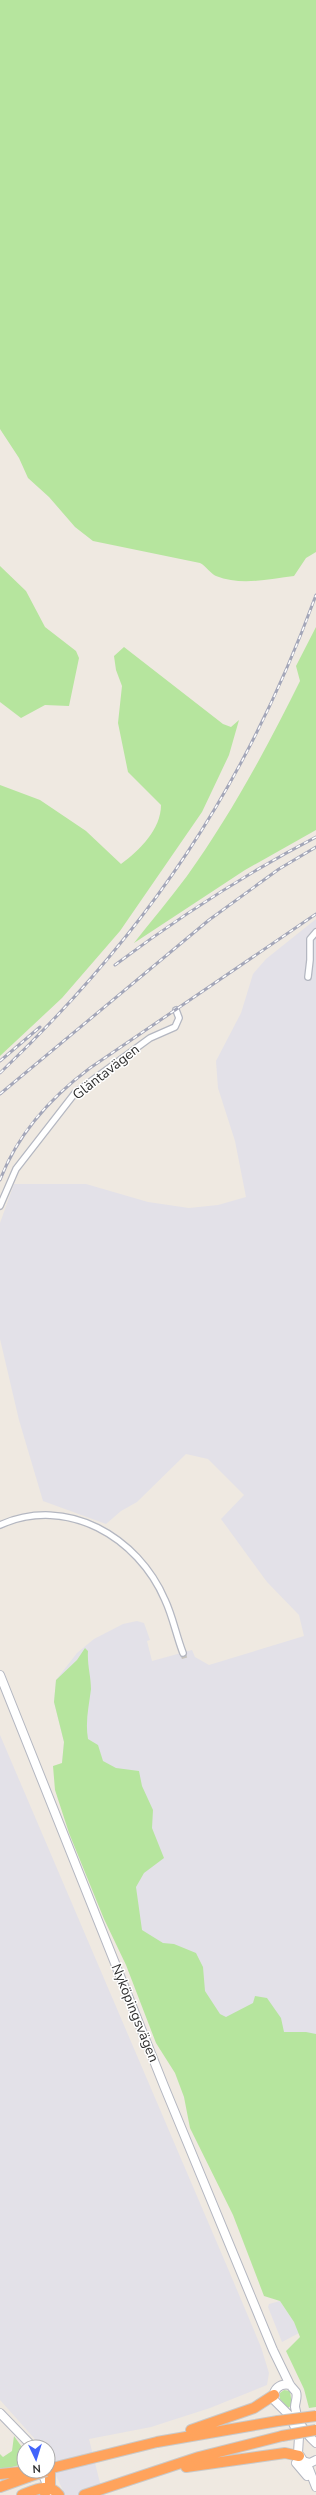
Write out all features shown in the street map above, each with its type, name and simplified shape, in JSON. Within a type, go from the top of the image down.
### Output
[{"type":"highway","points":[[157,2442],[254,2408],[274,2395]]},
{"type":"highway","points":[[56,2469],[157,2442],[316,2416]]},
{"type":"highway","points":[[84,2495],[152,2472],[282,2436],[316,2430]]},
{"type":"highway","points":[[152,2472],[285,2453],[299,2457]]},
{"type":"highway","points":[[0,2474],[16,2473]]},
{"type":"highway","points":[[0,2487],[16,2479]]},
{"type":"highway","points":[[44,2492],[46,2479]]},
{"type":"highway","points":[[22,2495],[44,2492],[59,2495]]},
{"type":"main road","name":"Nyköpingsvägen","points":[[0,1675],[161,2079],[273,2350],[290,2385],[297,2395],[295,2408],[299,2420],[306,2434],[315,2442]]},
{"type":"main road","name":"Nyköpingsvägen","points":[[273,2350],[280,2385]]},
{"type":"main road","points":[[290,2385],[280,2385],[274,2395],[276,2403],[287,2412],[293,2423],[299,2437],[299,2457],[304,2471],[316,2491]]},
{"type":"main road","points":[[0,2413],[25,2439]]},
{"type":"main road","points":[[0,2419],[19,2439]]},
{"type":"main road","points":[[299,2457],[305,2441],[315,2442]]},
{"type":"main road","points":[[299,2457],[310,2463],[316,2461],[316,2475]]},
{"type":"main road","points":[[299,2457],[309,2469],[316,2488]]},
{"type":"main road","points":[[51,2479],[59,2495]]},
{"type":"street","points":[[308,977],[310,939],[316,932]]},
{"type":"street","name":"Gläntavägen","points":[[0,1206],[16,1169],[75,1093],[150,1038],[175,1027],[179,1018],[176,1010]]},
{"type":"street","points":[[0,1525],[17,1518],[48,1514],[75,1518],[104,1530],[126,1545],[148,1569],[165,1599],[182,1652]]},
{"type":"shaded area","points":[[316,919],[316,2053],[215,2034],[144,1944],[62,1763],[64,1742],[54,1702],[56,1680],[77,1653],[94,1639],[123,1624],[137,1621],[144,1623],[150,1640],[147,1641],[152,1661],[192,1650],[195,1657],[209,1665],[304,1636],[299,1615],[267,1582],[221,1519],[244,1495],[208,1459],[186,1454],[137,1502],[121,1511],[106,1524],[43,1501],[19,1420],[0,1339],[0,1223],[14,1184],[86,1184],[148,1202],[189,1208],[218,1205],[246,1197],[235,1141],[218,1088],[216,1061],[241,1013],[253,974],[266,959]]},
{"type":"shaded area","points":[[0,1735],[229,2271],[261,2347],[269,2373],[267,2385],[210,2408],[151,2427],[89,2439],[103,2495],[65,2495],[56,2475],[56,2439],[35,2439],[0,2400]]},
{"type":"shaded area","points":[[280,2301],[294,2322],[299,2333],[282,2342],[268,2307],[269,2304]]},
{"type":"green space","points":[[0,0],[316,0],[316,552],[306,558],[294,576],[255,581],[235,581],[214,575],[200,563],[93,541],[75,527],[49,497],[28,478],[19,458],[0,429]]},
{"type":"green space","points":[[0,566],[26,591],[45,627],[76,651],[79,658],[69,706],[45,705],[21,718],[0,702]]},
{"type":"green space","points":[[316,627],[316,830],[245,870],[134,943],[187,876],[233,806],[300,681],[296,666]]},
{"type":"green space","points":[[124,647],[223,724],[231,727],[239,720],[229,755],[202,812],[120,931],[62,998],[0,1056],[0,785],[40,800],[86,831],[121,864],[142,846],[153,831],[160,814],[161,805],[128,772],[118,723],[122,686],[116,670],[114,656]]},
{"type":"green space","points":[[85,1648],[88,1651],[91,1689],[87,1720],[88,1739],[98,1745],[103,1761],[116,1768],[139,1771],[142,1786],[153,1810],[152,1828],[164,1858],[144,1873],[136,1887],[142,1930],[163,1943],[174,1944],[196,1953],[203,1967],[205,1991],[220,2014],[226,2017],[253,2003],[255,1996],[267,1998],[281,2018],[284,2032],[306,2032],[316,2034],[316,2407],[309,2408],[304,2389],[286,2351],[300,2337],[294,2322],[280,2301],[264,2296],[233,2215],[190,2128],[184,2097],[175,2073],[156,2043],[126,1965],[104,1919],[69,1833],[55,1790],[53,1766],[62,1763],[64,1742],[54,1702],[56,1680],[77,1660]]},
{"type":"green space","points":[[284,2390],[290,2391],[292,2405],[288,2408],[280,2399],[280,2393]]},
{"type":"green space","points":[[14,2436],[16,2439],[16,2466],[0,2470],[0,2454],[3,2457],[12,2451]]},
{"type":"tunnel","points":[[183,1653],[185,1660]]},
{"type":"railway","points":[[0,1073],[53,1020],[102,966],[146,911],[187,853],[224,793],[258,731],[288,665],[316,595]]},
{"type":"railway","points":[[115,965],[163,930],[238,881],[316,837]]},
{"type":"railway","points":[[0,1094],[209,920],[279,869],[316,847]]},
{"type":"railway","points":[[0,1180],[7,1163],[26,1132],[49,1104],[75,1079],[316,914]]},
{"type":"railway","points":[[0,1061],[40,1027]]}]
